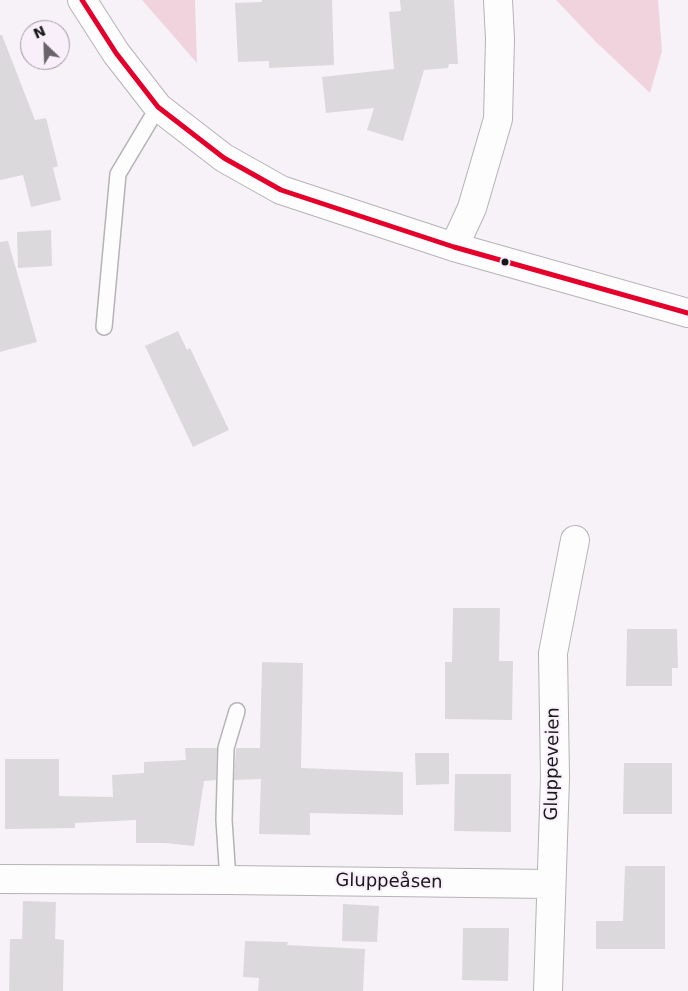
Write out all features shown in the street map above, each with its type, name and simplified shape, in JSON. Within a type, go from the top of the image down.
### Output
[{"type":"street","points":[[82,0],[116,53],[158,107],[224,158],[281,190],[454,247],[688,313]]},
{"type":"street","points":[[454,247],[472,208],[498,119],[500,38],[498,0]]},
{"type":"street","name":"Gluppeveien","points":[[548,991],[550,884],[555,778],[553,653],[575,540]]},
{"type":"street","name":"Gluppeåsen","points":[[0,879],[550,884]]},
{"type":"lane","points":[[104,327],[118,174],[158,107]]},
{"type":"lane","points":[[228,880],[224,820],[226,748],[237,711]]},
{"type":"shaded area","points":[[142,0],[195,0],[197,63]]},
{"type":"shaded area","points":[[556,0],[658,0],[662,51],[650,93],[596,42]]},
{"type":"building","points":[[262,0],[332,0],[334,65],[269,68],[269,61],[238,62],[235,3],[262,2]]},
{"type":"building","points":[[400,0],[454,0],[458,64],[449,64],[448,68],[424,70],[403,141],[367,130],[374,108],[326,113],[322,77],[394,69],[389,12],[401,11]]},
{"type":"building","points":[[0,35],[2,35],[35,120],[46,118],[58,166],[53,168],[61,200],[31,207],[23,175],[0,180]]},
{"type":"building","points":[[51,230],[52,266],[18,268],[17,232]]},
{"type":"building","points":[[8,241],[37,342],[0,352],[0,242]]},
{"type":"building","points":[[178,331],[187,350],[190,348],[229,430],[193,447],[145,346]]},
{"type":"building","points":[[453,608],[500,608],[499,661],[513,661],[512,720],[445,719],[445,662],[452,662]]},
{"type":"building","points":[[627,629],[677,629],[678,668],[672,668],[672,686],[626,686]]},
{"type":"building","points":[[262,662],[303,663],[301,768],[403,772],[403,815],[310,813],[310,835],[259,834],[261,779],[234,780],[236,748],[260,748]]},
{"type":"building","points":[[185,748],[217,748],[216,780],[204,781],[194,846],[136,843],[136,820],[75,823],[75,828],[5,829],[5,759],[59,759],[59,796],[113,797],[112,775],[144,773],[144,762],[186,760]]},
{"type":"building","points":[[415,753],[449,753],[449,784],[416,785]]},
{"type":"building","points":[[624,763],[672,763],[672,814],[623,814]]},
{"type":"building","points":[[455,774],[511,774],[511,832],[454,831]]},
{"type":"building","points":[[625,866],[665,866],[665,949],[596,949],[596,921],[623,921]]},
{"type":"building","points":[[23,901],[56,902],[55,939],[64,940],[63,991],[9,991],[10,939],[22,939]]},
{"type":"building","points":[[343,904],[379,906],[377,942],[342,941]]},
{"type":"building","points":[[463,928],[509,928],[508,981],[462,980]]},
{"type":"building","points":[[245,941],[288,942],[287,945],[365,949],[363,991],[258,991],[259,978],[243,977]]},
{"type":"transit line","points":[[82,0],[116,53],[158,107],[224,158],[281,190],[454,247],[688,313]]}]
